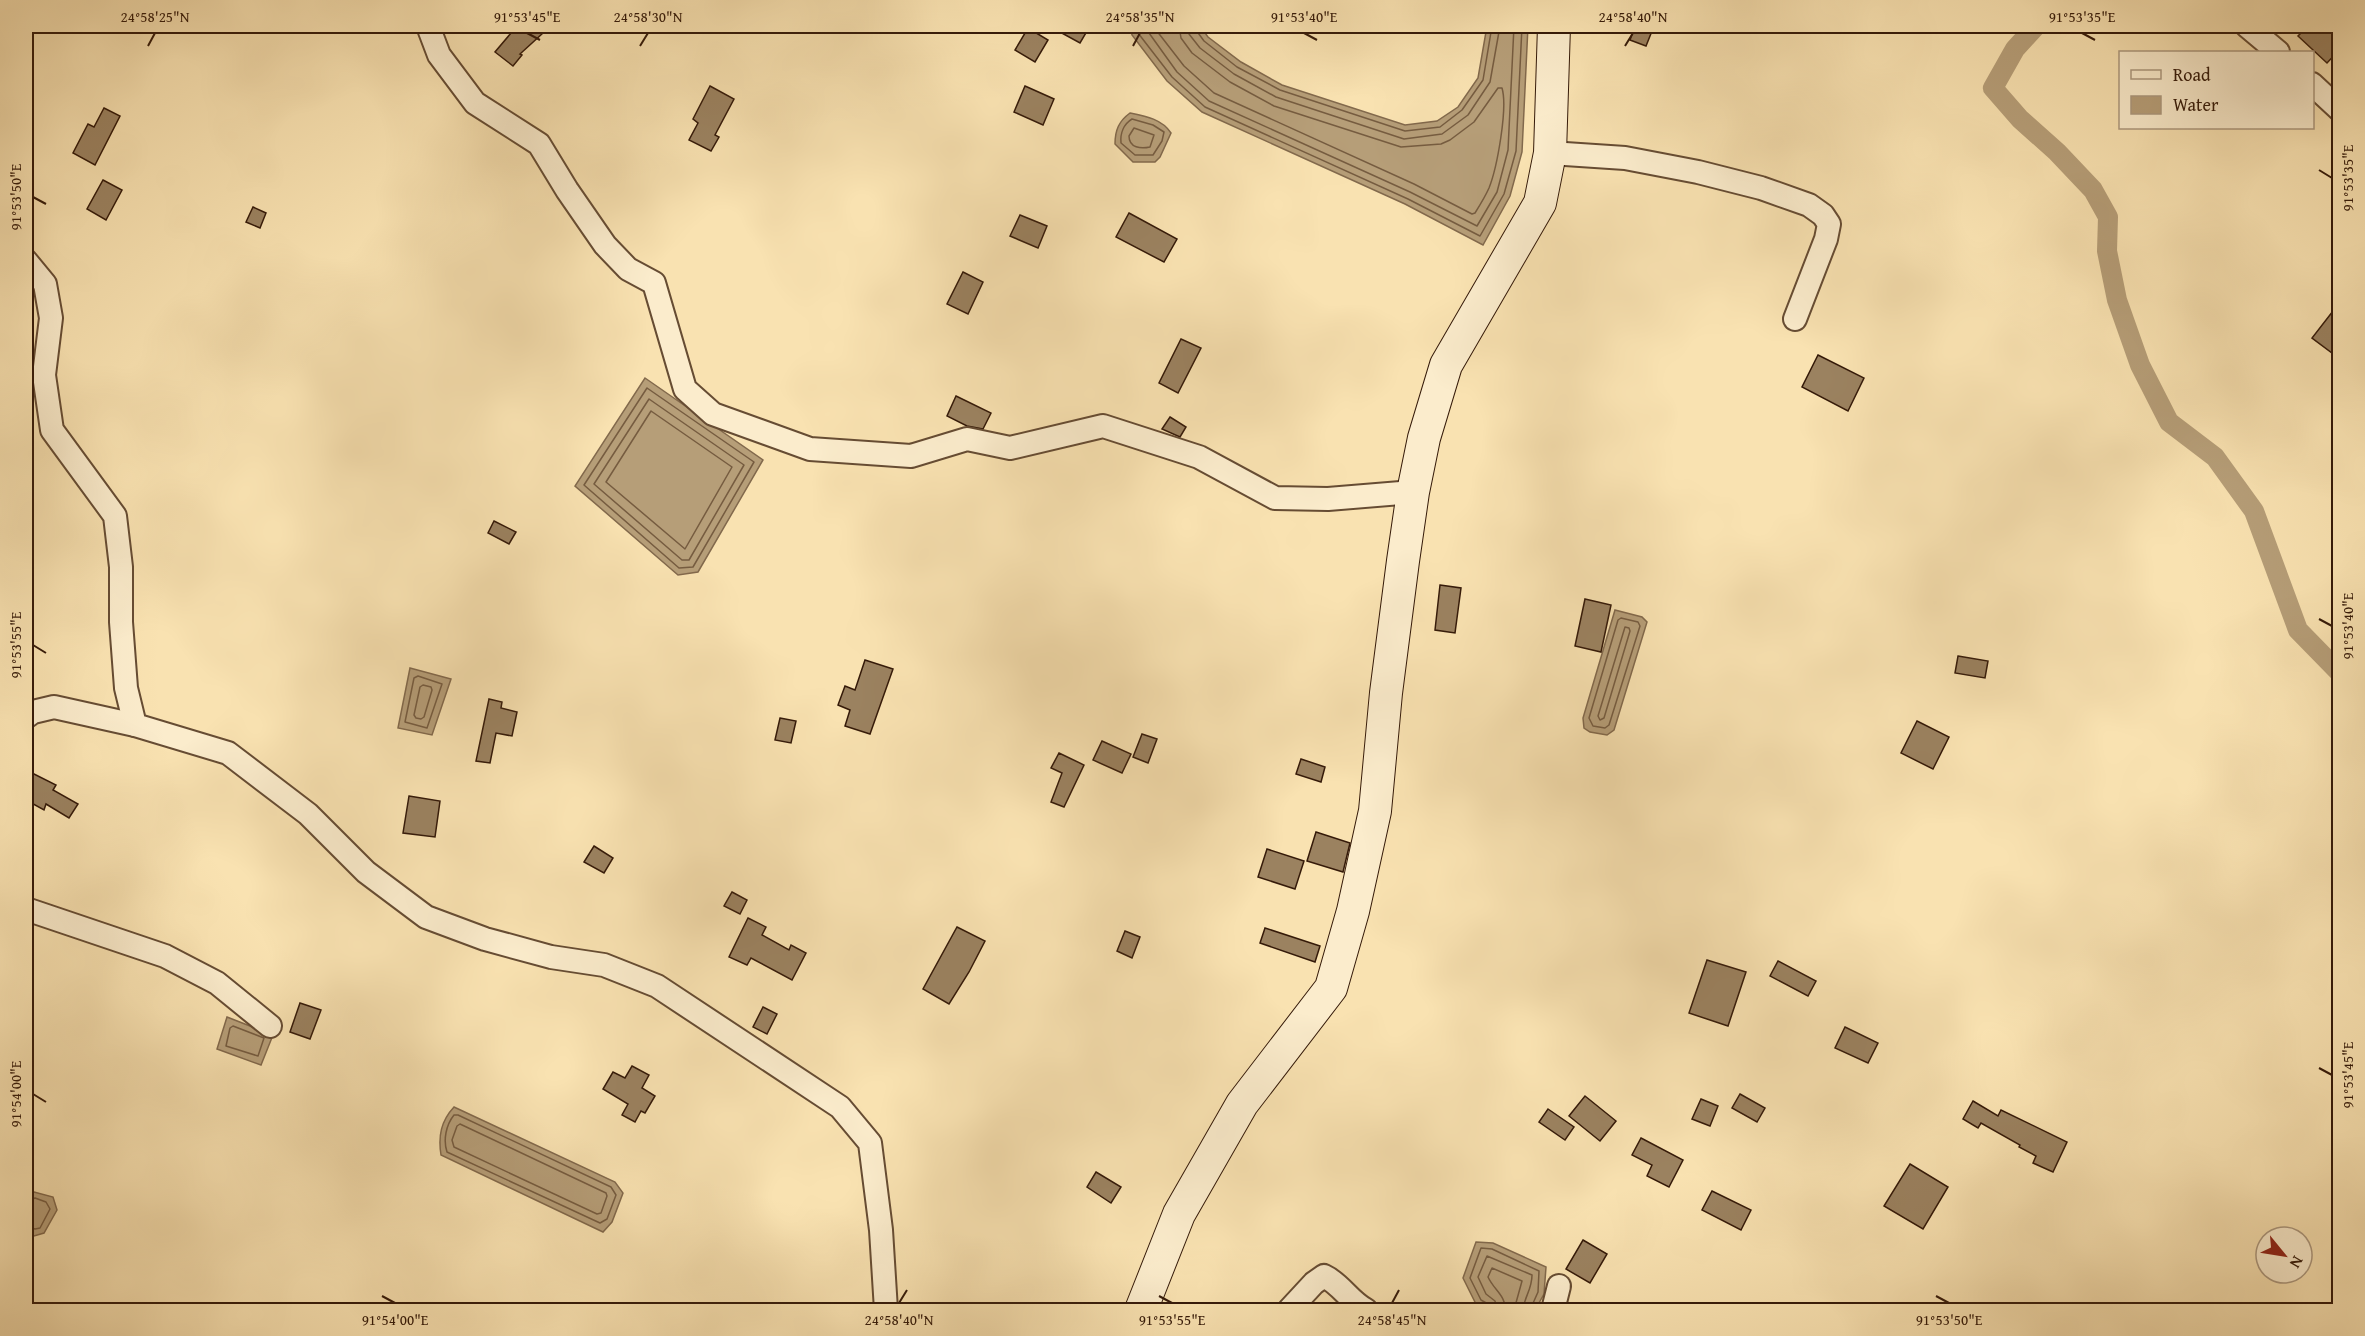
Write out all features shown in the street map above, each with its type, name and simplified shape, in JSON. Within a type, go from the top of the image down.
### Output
[{"type":"street","points":[[428,26],[439,55],[475,103],[539,144],[605,245],[628,269],[654,283],[686,389],[713,414],[810,449],[911,456],[967,439],[1010,448],[1103,426],[1199,457],[1275,498],[1328,499],[1413,492]]},
{"type":"street","points":[[1141,1311],[1179,1214],[1242,1104],[1331,988],[1353,911],[1375,812],[1386,693],[1413,492],[1424,438],[1446,365],[1540,203],[1550,153],[1554,26]]},
{"type":"street","points":[[2247,26],[2277,51]]},
{"type":"street","points":[[2314,85],[2340,110]]},
{"type":"street","points":[[1550,153],[1625,158],[1698,172],[1761,188],[1809,205],[1823,214],[1829,224],[1826,239],[1795,319]]},
{"type":"street","points":[[26,261],[45,284],[51,318],[44,375],[52,430],[115,516],[121,567],[121,621],[126,688],[135,725]]},
{"type":"street","points":[[26,717],[33,712],[54,706],[135,725],[228,753],[308,814],[366,872],[426,917],[485,939],[551,957],[604,965],[657,986],[840,1107],[870,1143],[881,1230],[886,1311]]},
{"type":"street","points":[[26,909],[165,956],[217,983],[270,1026]]},
{"type":"street","points":[[1289,1311],[1314,1283],[1324,1276],[1336,1281],[1350,1300],[1366,1311]]},
{"type":"street","points":[[1553,1311],[1559,1287]]},
{"type":"water","points":[[1130,26],[1200,26],[1208,37],[1241,62],[1282,85],[1405,125],[1437,121],[1458,107],[1478,78],[1487,26],[1528,26],[1522,152],[1510,196],[1483,245],[1405,204],[1202,112],[1167,81],[1132,35]]},
{"type":"water","points":[[1130,113],[1158,121],[1171,133],[1160,157],[1155,162],[1133,162],[1115,144],[1118,126]]},
{"type":"water","points":[[645,378],[763,460],[698,572],[678,575],[575,486]]},
{"type":"water","points":[[1615,610],[1642,617],[1647,622],[1614,730],[1607,735],[1590,732],[1584,728],[1583,718]]},
{"type":"water","points":[[410,668],[451,679],[432,735],[398,728]]},
{"type":"water","points":[[227,1017],[273,1035],[261,1065],[217,1049]]},
{"type":"water","points":[[454,1107],[615,1182],[623,1193],[612,1222],[603,1232],[441,1155],[442,1129]]},
{"type":"water","points":[[34,1192],[53,1197],[57,1210],[44,1233],[34,1236],[26,1231],[26,1197]]},
{"type":"water","points":[[1476,1242],[1493,1243],[1546,1267],[1544,1294],[1535,1310],[1496,1310],[1477,1306],[1463,1278]]},
{"type":"building","points":[[517,26],[536,26],[543,33],[520,54],[522,55],[513,66],[495,52]]},
{"type":"building","points":[[1049,26],[1090,26],[1080,43]]},
{"type":"building","points":[[1635,26],[1654,26],[1646,46],[1630,40]]},
{"type":"building","points":[[2308,26],[2340,26],[2340,49],[2327,63],[2298,36]]},
{"type":"building","points":[[1028,28],[1048,40],[1035,62],[1015,50]]},
{"type":"building","points":[[710,86],[734,99],[715,135],[719,137],[711,151],[689,140],[698,123],[693,119]]},
{"type":"building","points":[[1025,86],[1054,99],[1043,125],[1014,112]]},
{"type":"building","points":[[104,108],[120,116],[95,165],[73,153],[88,124],[94,127]]},
{"type":"building","points":[[103,180],[122,190],[106,220],[87,209]]},
{"type":"building","points":[[253,207],[266,213],[260,228],[246,222]]},
{"type":"building","points":[[1129,213],[1177,239],[1164,262],[1116,237]]},
{"type":"building","points":[[1020,215],[1047,226],[1038,248],[1010,236]]},
{"type":"building","points":[[963,272],[983,282],[968,314],[947,304]]},
{"type":"building","points":[[2340,302],[2340,359],[2312,338]]},
{"type":"building","points":[[1181,339],[1201,348],[1178,393],[1159,383]]},
{"type":"building","points":[[1818,355],[1864,378],[1848,411],[1802,387]]},
{"type":"building","points":[[956,396],[991,413],[983,429],[967,426],[947,416]]},
{"type":"building","points":[[1170,417],[1186,427],[1180,437],[1162,429]]},
{"type":"building","points":[[494,521],[516,532],[509,544],[488,533]]},
{"type":"building","points":[[1440,585],[1461,588],[1455,633],[1435,630]]},
{"type":"building","points":[[1585,599],[1611,605],[1601,652],[1575,646]]},
{"type":"building","points":[[1958,656],[1988,661],[1985,678],[1955,673]]},
{"type":"building","points":[[865,660],[893,669],[870,734],[845,726],[850,710],[838,705],[845,686],[855,690]]},
{"type":"building","points":[[489,699],[502,702],[501,708],[517,712],[512,736],[496,733],[490,763],[476,761]]},
{"type":"building","points":[[780,718],[796,721],[791,743],[775,740]]},
{"type":"building","points":[[1917,721],[1949,737],[1933,769],[1901,753]]},
{"type":"building","points":[[1142,734],[1157,739],[1148,763],[1133,757]]},
{"type":"building","points":[[1102,741],[1131,754],[1122,773],[1093,760]]},
{"type":"building","points":[[1059,753],[1084,765],[1064,807],[1051,802],[1062,773],[1051,768]]},
{"type":"building","points":[[1301,759],[1325,767],[1321,782],[1296,774]]},
{"type":"building","points":[[30,772],[56,785],[53,790],[78,804],[69,818],[46,804],[44,810],[26,800],[26,781]]},
{"type":"building","points":[[409,796],[440,801],[435,837],[403,833]]},
{"type":"building","points":[[1316,832],[1350,843],[1343,872],[1307,861]]},
{"type":"building","points":[[594,846],[613,858],[604,873],[584,862]]},
{"type":"building","points":[[1267,849],[1304,861],[1295,889],[1258,877]]},
{"type":"building","points":[[732,892],[747,900],[740,914],[724,906]]},
{"type":"building","points":[[748,918],[766,927],[762,935],[789,950],[791,945],[806,953],[792,980],[751,958],[747,965],[729,957]]},
{"type":"building","points":[[957,927],[985,941],[949,1004],[923,989]]},
{"type":"building","points":[[1265,928],[1320,946],[1315,962],[1260,943]]},
{"type":"building","points":[[1125,931],[1140,937],[1132,958],[1117,951]]},
{"type":"building","points":[[1707,960],[1746,972],[1728,1026],[1689,1013]]},
{"type":"building","points":[[1778,961],[1816,981],[1808,996],[1770,976]]},
{"type":"building","points":[[300,1003],[321,1010],[310,1039],[290,1032]]},
{"type":"building","points":[[763,1007],[777,1014],[767,1034],[753,1027]]},
{"type":"building","points":[[1845,1027],[1878,1043],[1868,1063],[1835,1048]]},
{"type":"building","points":[[632,1066],[649,1075],[642,1088],[655,1096],[645,1113],[641,1111],[635,1122],[622,1115],[628,1104],[603,1089],[613,1072],[625,1078]]},
{"type":"building","points":[[1740,1094],[1765,1108],[1757,1122],[1732,1108]]},
{"type":"building","points":[[1585,1096],[1616,1121],[1600,1141],[1569,1116]]},
{"type":"building","points":[[1701,1099],[1718,1106],[1710,1126],[1692,1119]]},
{"type":"building","points":[[1973,1101],[1998,1116],[2001,1110],[2067,1142],[2053,1172],[2033,1163],[2036,1156],[2019,1147],[2020,1145],[1981,1123],[1978,1128],[1963,1119]]},
{"type":"building","points":[[1548,1109],[1574,1127],[1565,1140],[1539,1122]]},
{"type":"building","points":[[1641,1138],[1683,1160],[1669,1187],[1647,1176],[1652,1165],[1632,1155]]},
{"type":"building","points":[[1910,1164],[1948,1187],[1923,1229],[1884,1206]]},
{"type":"building","points":[[1096,1172],[1121,1187],[1111,1203],[1087,1187]]},
{"type":"building","points":[[1712,1191],[1751,1210],[1741,1230],[1702,1210]]},
{"type":"building","points":[[1583,1240],[1607,1254],[1590,1283],[1566,1269]]},
{"type":"waterway","points":[[2036,26],[2015,49],[1993,88],[2020,119],[2057,152],[2093,190],[2108,217],[2107,251],[2117,300],[2140,365],[2169,422],[2215,457],[2254,511],[2298,630],[2340,673]]}]
